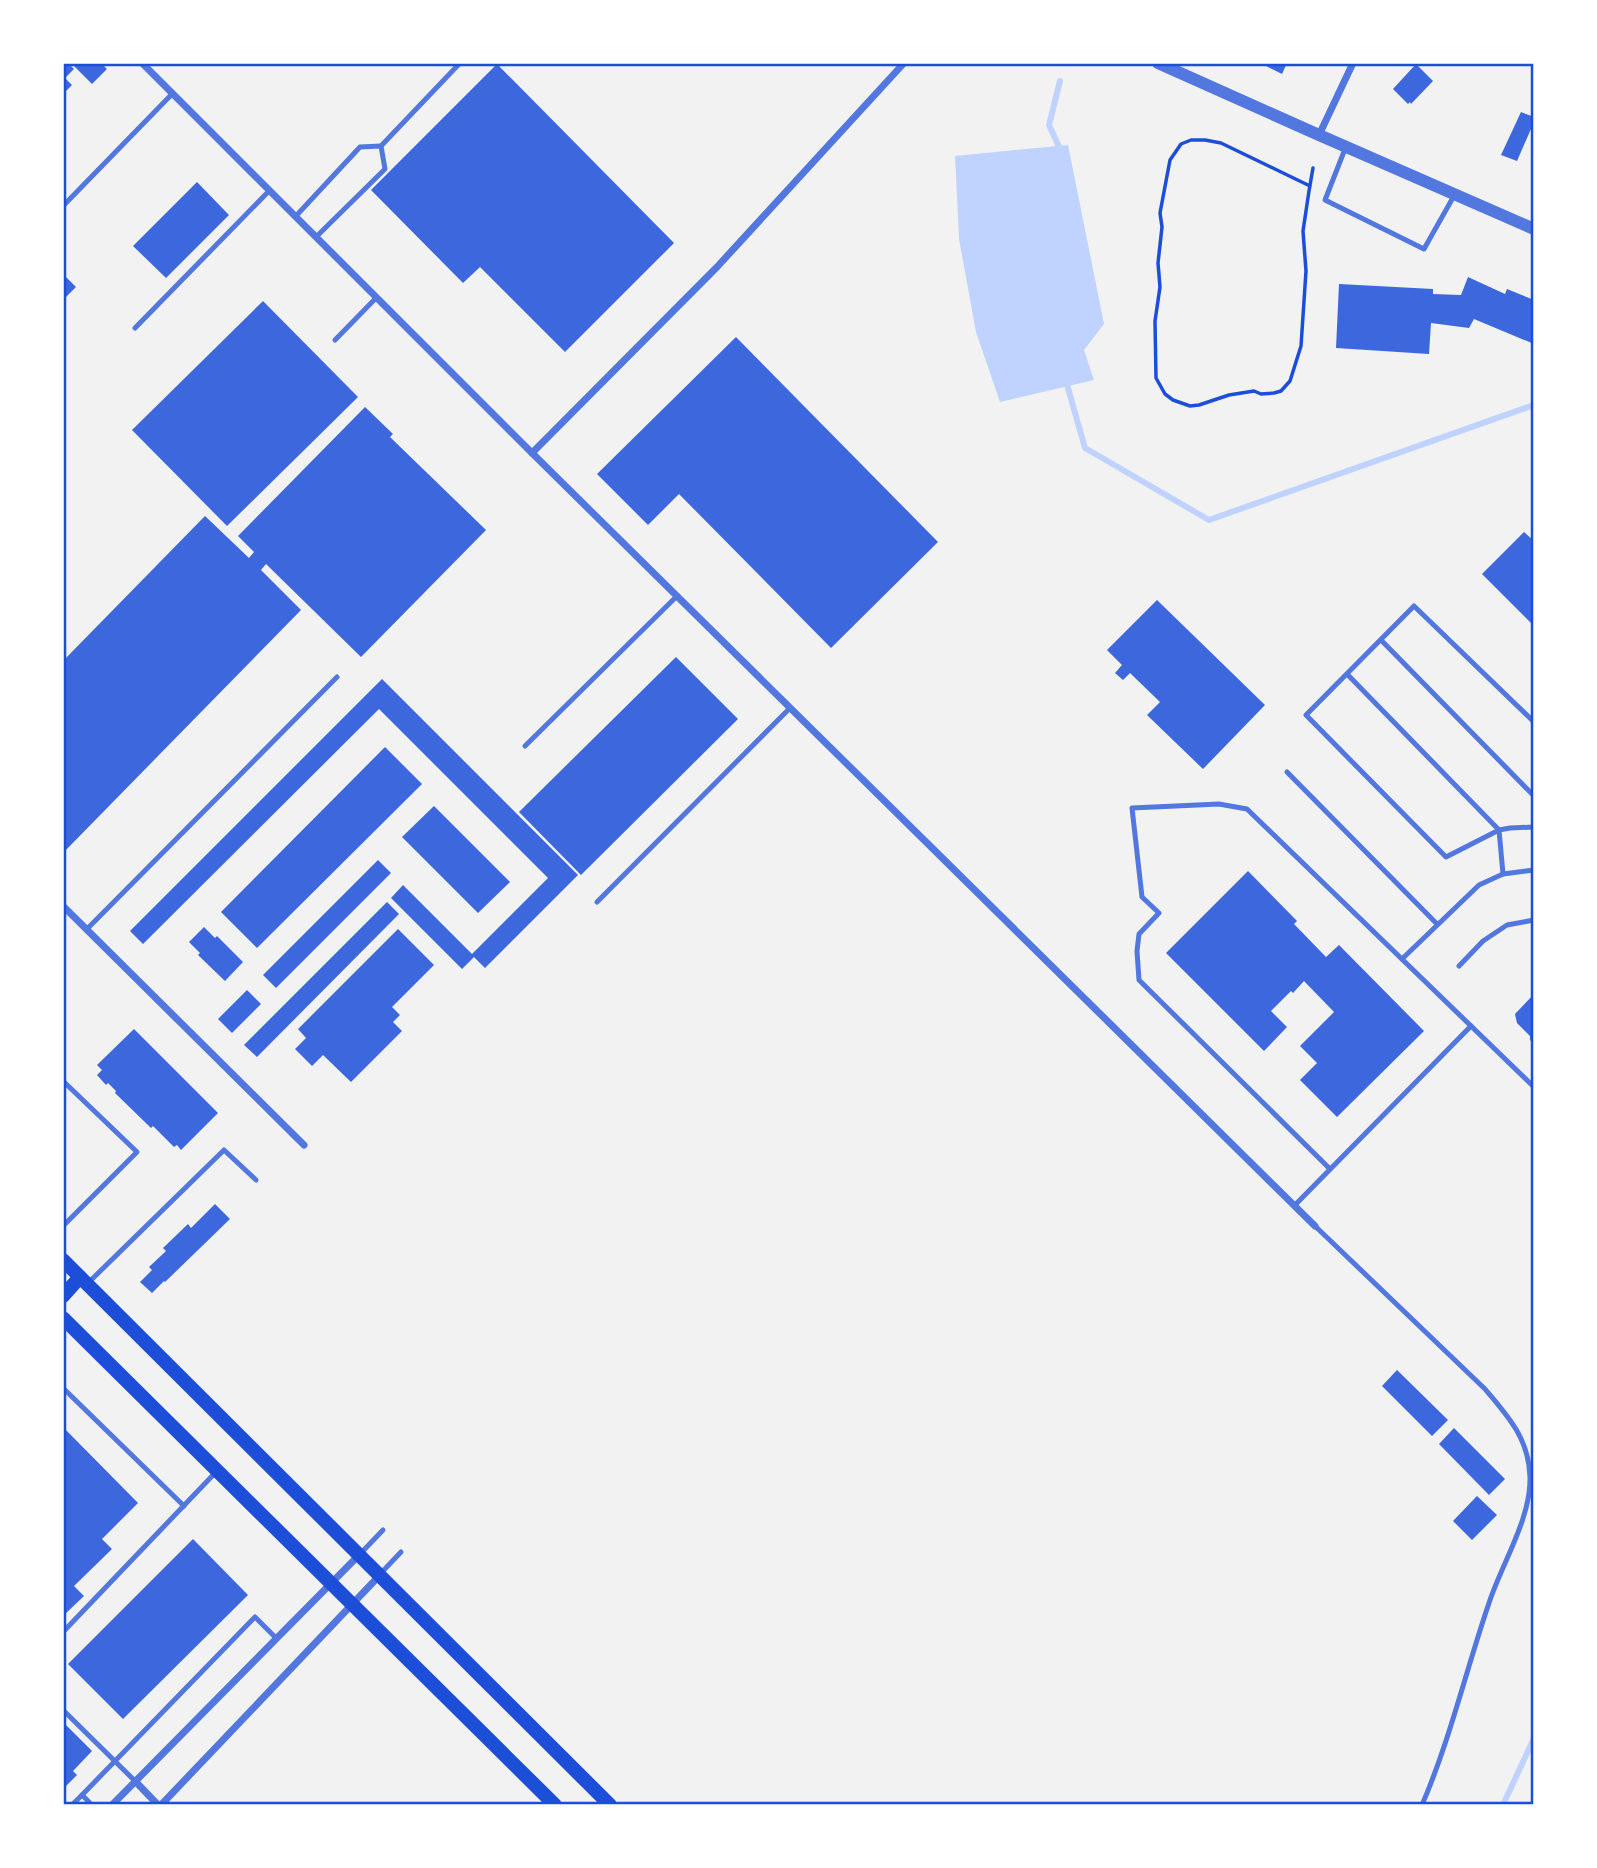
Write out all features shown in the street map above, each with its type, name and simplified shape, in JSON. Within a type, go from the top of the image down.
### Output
[{"type":"main road","points":[[63,1260],[610,1805]]},
{"type":"main road","points":[[63,1296],[84,1280]]},
{"type":"main road","points":[[63,1318],[554,1805]]},
{"type":"street","points":[[142,63],[531,453],[1315,1226]]},
{"type":"street","points":[[531,453],[717,267],[904,63]]},
{"type":"street","points":[[1158,63],[1534,229]]},
{"type":"street","points":[[1319,135],[1353,63]]},
{"type":"street","points":[[63,906],[307,1148]]},
{"type":"street","points":[[111,1805],[359,1555]]},
{"type":"street","points":[[135,1781],[160,1805],[379,1576]]},
{"type":"lane","points":[[295,217],[360,147],[381,146],[460,63]]},
{"type":"lane","points":[[63,206],[173,93]]},
{"type":"lane","points":[[316,237],[384,169],[381,146]]},
{"type":"lane","points":[[1346,147],[1325,200],[1424,248],[1455,194]]},
{"type":"lane","points":[[135,328],[270,191]]},
{"type":"lane","points":[[335,340],[376,298]]},
{"type":"lane","points":[[524,746],[677,596]]},
{"type":"lane","points":[[1534,722],[1414,606],[1306,715],[1446,857],[1499,830],[1534,827]]},
{"type":"lane","points":[[1381,640],[1534,796]]},
{"type":"lane","points":[[1347,674],[1499,830],[1503,874]]},
{"type":"lane","points":[[87,929],[337,677]]},
{"type":"lane","points":[[597,902],[790,708]]},
{"type":"lane","points":[[1287,772],[1437,924]]},
{"type":"lane","points":[[1330,1169],[1139,980],[1139,934],[1159,913],[1142,897],[1132,808],[1219,804],[1247,809],[1534,1087]]},
{"type":"lane","points":[[1402,959],[1479,885],[1503,874],[1534,870]]},
{"type":"lane","points":[[1459,966],[1483,941],[1507,925],[1534,920]]},
{"type":"lane","points":[[1295,1205],[1471,1026]]},
{"type":"lane","points":[[63,1081],[136,1152],[63,1226]]},
{"type":"lane","points":[[84,1280],[223,1150],[256,1180]]},
{"type":"lane","points":[[1315,1226],[1485,1389],[1524,1442],[1528,1460],[1530,1486],[1526,1504],[1489,1603],[1461,1698],[1422,1805]]},
{"type":"lane","points":[[63,1388],[184,1506]]},
{"type":"lane","points":[[63,1632],[218,1471]]},
{"type":"lane","points":[[359,1555],[383,1530]]},
{"type":"lane","points":[[379,1576],[401,1552]]},
{"type":"lane","points":[[72,1805],[256,1617],[276,1638]]},
{"type":"lane","points":[[63,1710],[135,1781]]},
{"type":"lane","points":[[82,1795],[92,1805]]},
{"type":"path","points":[[1310,186],[1221,143],[1205,139],[1191,140],[1181,144],[1176,150],[1170,160],[1160,213],[1160,287],[1155,321],[1156,378],[1165,394],[1173,400],[1190,406],[1254,391],[1261,394],[1274,393],[1281,391],[1290,381],[1301,346],[1306,271],[1303,231],[1313,168]]},
{"type":"water","points":[[1068,145],[1104,324],[1084,350],[1094,380],[1000,402],[976,332],[959,239],[955,156]]},
{"type":"building","points":[[63,63],[68,63],[74,69],[65,78],[72,85],[63,94]]},
{"type":"building","points":[[71,63],[101,63],[107,69],[92,84]]},
{"type":"building","points":[[1260,63],[1287,63],[1282,74]]},
{"type":"building","points":[[497,64],[674,243],[565,352],[480,267],[463,283],[371,190]]},
{"type":"building","points":[[1416,64],[1433,81],[1408,104],[1393,89]]},
{"type":"building","points":[[1521,112],[1534,117],[1534,122],[1517,161],[1501,155]]},
{"type":"building","points":[[197,182],[229,215],[166,278],[133,246]]},
{"type":"building","points":[[63,274],[76,287],[63,300]]},
{"type":"building","points":[[1468,277],[1505,294],[1507,289],[1534,300],[1534,344],[1474,319],[1469,328],[1431,323],[1429,354],[1336,348],[1339,284],[1433,289],[1433,294],[1461,295]]},
{"type":"building","points":[[263,301],[358,397],[227,526],[132,430]]},
{"type":"building","points":[[736,337],[938,542],[831,648],[679,494],[648,525],[597,474]]},
{"type":"building","points":[[365,407],[393,434],[390,437],[486,530],[361,657],[266,564],[261,570],[301,610],[63,853],[63,661],[205,516],[249,558],[254,552],[238,536]]},
{"type":"building","points":[[1524,532],[1534,541],[1534,626],[1482,574]]},
{"type":"building","points":[[1157,600],[1265,705],[1203,769],[1147,715],[1160,702],[1130,673],[1123,680],[1115,673],[1122,665],[1107,650]]},
{"type":"building","points":[[676,657],[738,719],[581,875],[519,812]]},
{"type":"building","points":[[382,679],[578,875],[485,968],[474,957],[462,969],[391,898],[403,885],[472,954],[548,878],[379,709],[143,944],[130,931]]},
{"type":"building","points":[[385,747],[422,784],[257,948],[221,912]]},
{"type":"building","points":[[434,806],[510,882],[478,913],[402,837]]},
{"type":"building","points":[[378,860],[391,873],[276,988],[263,975]]},
{"type":"building","points":[[1248,871],[1297,921],[1294,924],[1326,957],[1339,945],[1424,1031],[1337,1117],[1300,1080],[1317,1063],[1300,1046],[1334,1012],[1304,981],[1271,1011],[1287,1027],[1264,1051],[1166,953]]},
{"type":"building","points":[[387,902],[399,914],[257,1057],[244,1045]]},
{"type":"building","points":[[204,927],[243,962],[225,981],[198,955],[200,953],[189,942]]},
{"type":"building","points":[[398,929],[434,965],[392,1007],[400,1015],[393,1022],[402,1031],[351,1082],[323,1055],[312,1066],[295,1049],[306,1038],[298,1029]]},
{"type":"building","points":[[247,990],[261,1004],[232,1033],[218,1019]]},
{"type":"building","points":[[1534,994],[1534,1044],[1517,1023],[1515,1014]]},
{"type":"building","points":[[134,1029],[218,1113],[181,1150],[177,1145],[174,1147],[153,1126],[151,1128],[97,1075],[102,1070],[97,1065]]},
{"type":"building","points":[[215,1204],[230,1219],[152,1293],[140,1282],[152,1270],[149,1267],[166,1251],[163,1248],[188,1224],[191,1228]]},
{"type":"building","points":[[1397,1370],[1448,1420],[1432,1436],[1382,1386]]},
{"type":"building","points":[[63,1427],[138,1503],[102,1539],[112,1549],[74,1586],[84,1596],[63,1616]]},
{"type":"building","points":[[1454,1428],[1505,1479],[1489,1495],[1439,1444]]},
{"type":"building","points":[[1477,1496],[1497,1515],[1472,1540],[1453,1521]]},
{"type":"building","points":[[193,1539],[248,1595],[123,1719],[68,1664]]},
{"type":"building","points":[[63,1722],[92,1751],[73,1771],[77,1775],[63,1789]]},
{"type":"waterway","points":[[1060,81],[1049,125],[1062,153]]},
{"type":"waterway","points":[[1066,381],[1085,448],[1209,520],[1534,406]]},
{"type":"waterway","points":[[1503,1805],[1534,1738]]}]
